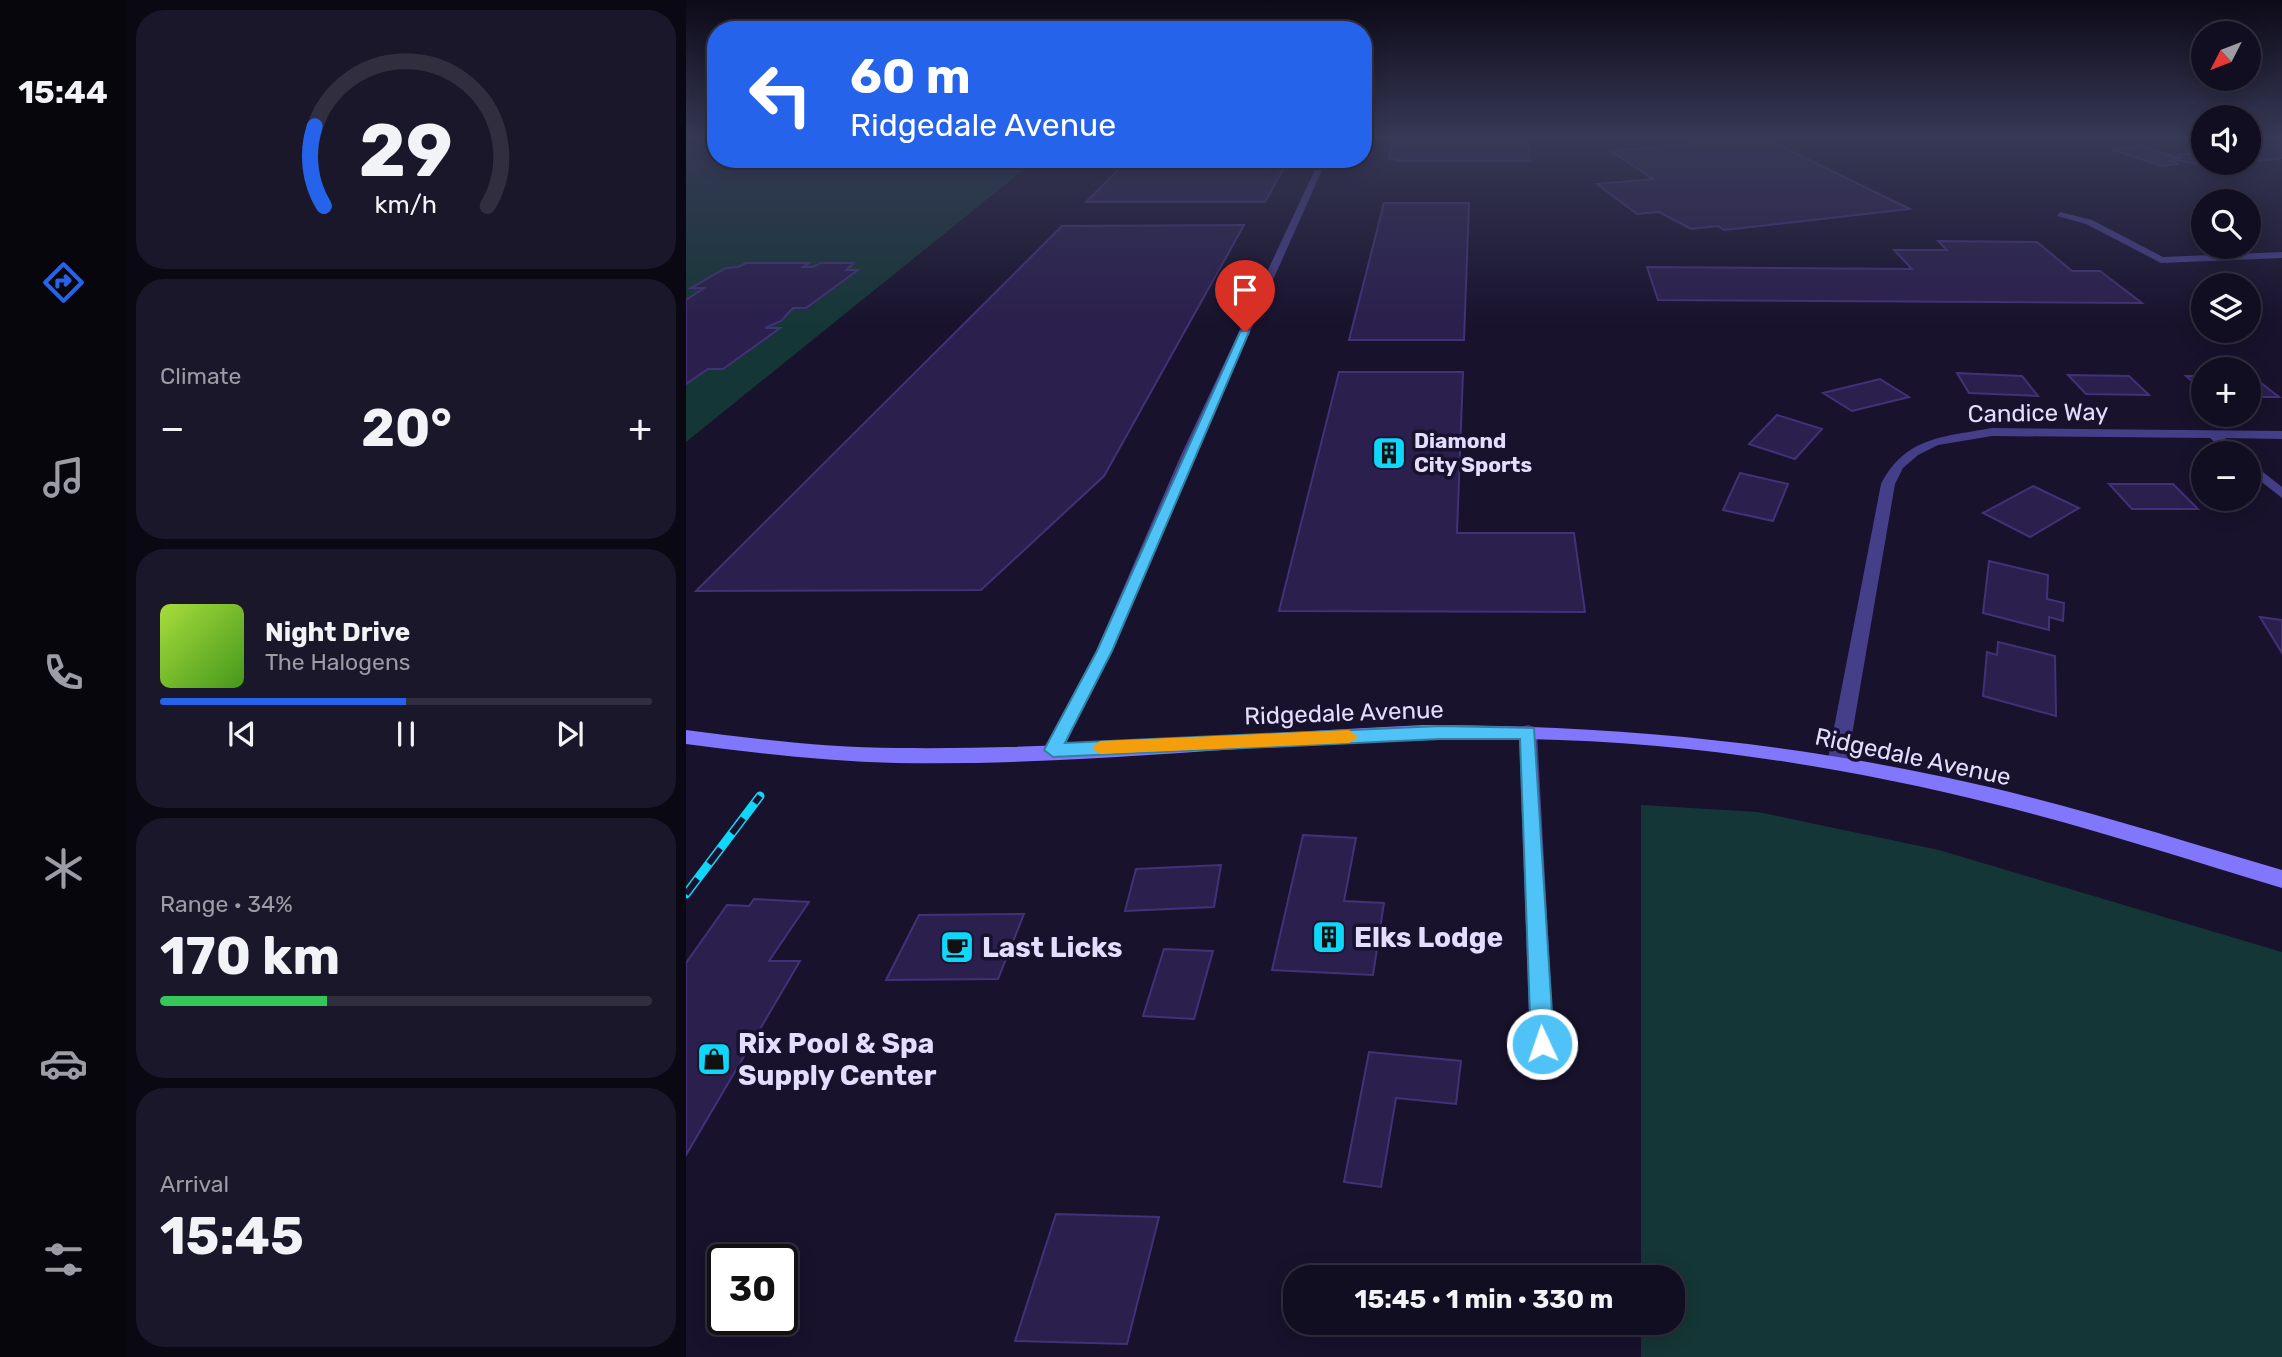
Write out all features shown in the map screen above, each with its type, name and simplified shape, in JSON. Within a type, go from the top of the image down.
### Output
[{"type":"main road","name":"Ridgedale Avenue","points":[[686,737],[802,751],[922,756],[1440,732],[1528,732],[1677,740],[1902,775],[2070,817],[2282,879]]},
{"type":"street","points":[[1053,750],[1104,651],[1188,455],[1305,199]]},
{"type":"street","points":[[2060,214],[2089,222],[2161,260],[2282,255]]},
{"type":"street","name":"Candice Way","points":[[1837,764],[1888,484],[1897,466],[1913,452],[1935,442],[1992,432],[2282,435]]},
{"type":"street","points":[[2214,435],[2221,441]]},
{"type":"street","points":[[2261,476],[2282,494]]},
{"type":"street","points":[[1528,732],[1542,1044]]},
{"type":"green space","points":[[686,199],[987,199],[686,442]]},
{"type":"green space","points":[[1641,805],[1758,812],[1939,850],[2282,952],[2282,1357],[1641,1357],[1641,1335],[1685,1335],[1685,1265],[1641,1265]]},
{"type":"building","points":[[1089,199],[1266,199],[1265,202],[1086,202]]},
{"type":"building","points":[[1617,199],[1890,199],[1910,209],[1724,230],[1718,226],[1691,229],[1659,212],[1637,214]]},
{"type":"building","points":[[1384,203],[1469,203],[1464,340],[1349,340]]},
{"type":"building","points":[[1244,225],[1104,476],[981,590],[696,591],[1062,226]]},
{"type":"building","points":[[1938,241],[2037,242],[2072,271],[2100,271],[2142,303],[1658,300],[1647,267],[1912,269],[1894,250],[1947,250]]},
{"type":"building","points":[[746,263],[809,263],[803,267],[813,267],[821,263],[854,263],[846,270],[858,270],[806,308],[793,308],[781,321],[765,328],[780,328],[723,369],[708,369],[686,384],[686,300],[704,288],[691,288],[726,268]]},
{"type":"building","name":"Diamond City Sports","points":[[1339,372],[1463,372],[1457,533],[1574,533],[1585,612],[1279,611]]},
{"type":"building","points":[[1957,373],[2022,376],[2038,396],[1969,393]]},
{"type":"building","points":[[2068,375],[2129,376],[2149,395],[2086,394]]},
{"type":"building","points":[[1880,379],[1909,397],[1852,411],[1823,393]]},
{"type":"building","points":[[2261,383],[2279,397],[2261,397]]},
{"type":"building","points":[[1777,415],[1822,429],[1795,459],[1749,444]]},
{"type":"building","points":[[1740,473],[1788,484],[1773,521],[1723,510]]},
{"type":"building","points":[[2109,484],[2173,484],[2191,502],[2191,509],[2132,509]]},
{"type":"building","points":[[2033,486],[2079,508],[2030,537],[1983,513]]},
{"type":"building","points":[[1989,561],[2048,575],[2047,599],[2064,603],[2063,621],[2049,617],[2049,630],[1983,613]]},
{"type":"building","points":[[2260,617],[2282,620],[2282,653]]},
{"type":"building","points":[[1998,642],[2055,656],[2056,716],[1983,696],[1987,652],[1997,655]]},
{"type":"building","name":"Elks Lodge","points":[[1303,835],[1356,838],[1344,901],[1384,903],[1373,975],[1272,970]]},
{"type":"building","points":[[1221,865],[1214,907],[1125,911],[1136,869]]},
{"type":"building","name":"Rix Pool & Spa Supply Center","points":[[754,899],[809,902],[769,961],[800,961],[686,1155],[686,963],[727,905],[749,906]]},
{"type":"building","name":"Last Licks","points":[[1024,914],[998,979],[886,980],[919,915]]},
{"type":"building","points":[[1164,949],[1213,951],[1194,1019],[1143,1016]]},
{"type":"building","points":[[1369,1052],[1461,1061],[1456,1104],[1396,1098],[1381,1187],[1344,1182]]},
{"type":"building","points":[[1056,1214],[1159,1217],[1127,1344],[1015,1341]]},
{"type":"railway","points":[[686,894],[760,796]]},
{"type":"slow traffic","points":[[1100,748],[1349,737]]},
{"type":"place","name":"Diamond City Sports","points":[[1389,453]]},
{"type":"place","name":"Elks Lodge","points":[[1329,937]]},
{"type":"place","name":"Last Licks","points":[[957,947]]},
{"type":"place","name":"Rix Pool & Spa Supply Center","points":[[714,1059]]},
{"type":"route","points":[[1245,332],[1188,455],[1104,651],[1053,750],[1440,732],[1528,732],[1542,1044]]}]
